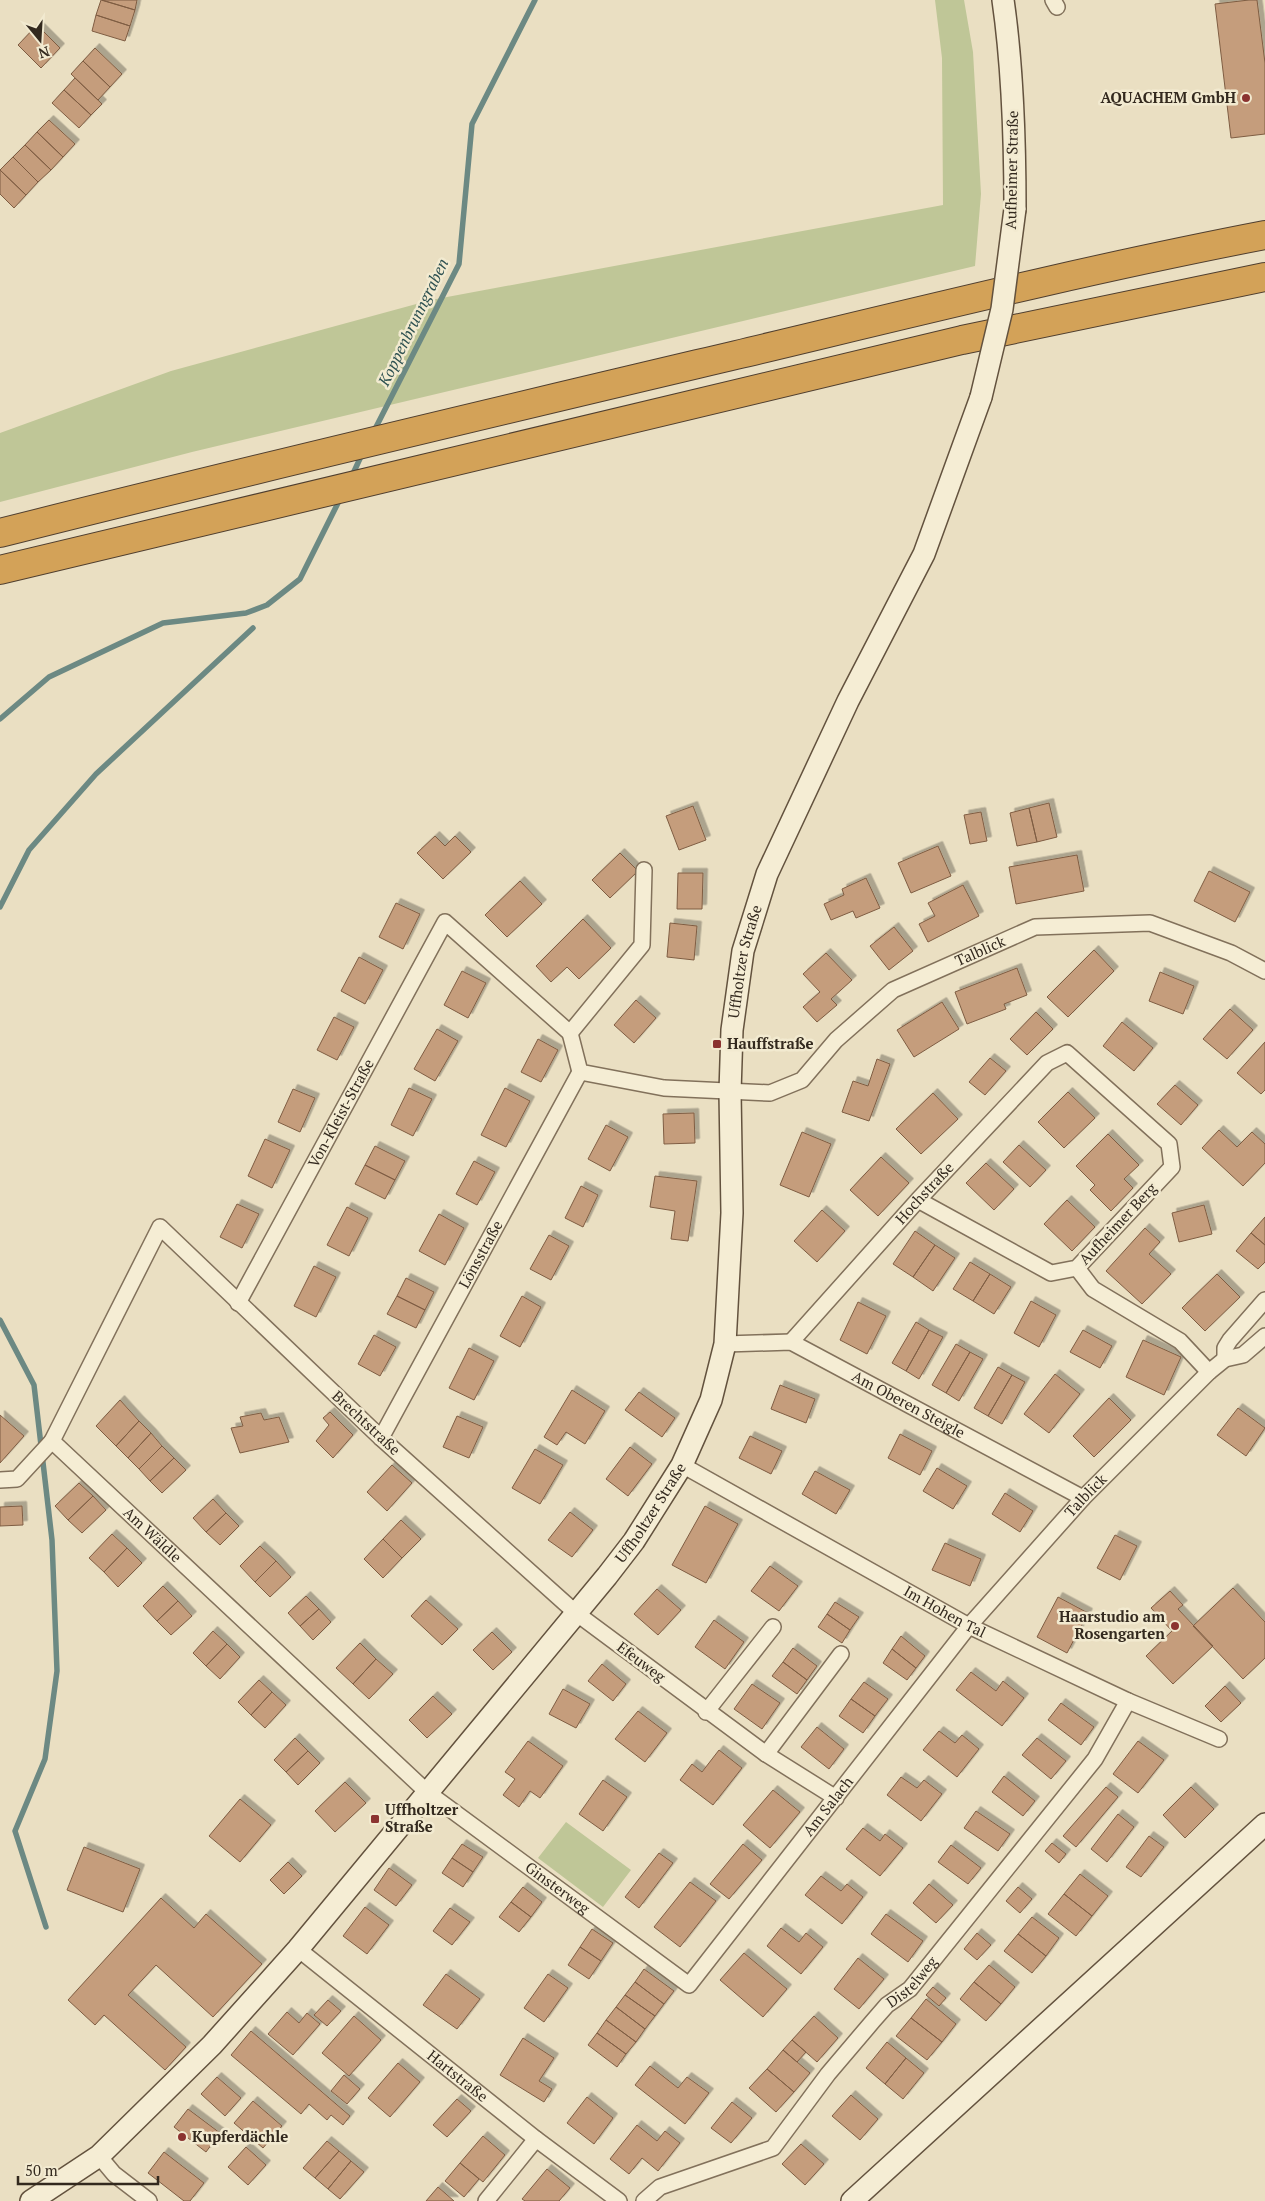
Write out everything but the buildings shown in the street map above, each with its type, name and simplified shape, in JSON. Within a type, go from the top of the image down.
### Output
[{"type":"highway","points":[[0,533],[265,466],[808,338],[1191,250],[1265,235]]},
{"type":"highway","points":[[0,570],[962,340],[1265,277]]},
{"type":"street","name":"Aufheimer Straße","points":[[767,874],[848,701],[924,554],[982,397],[1002,309],[1015,209],[1015,148],[1010,51],[1003,0]]},
{"type":"street","points":[[644,870],[642,945],[570,1033],[580,1072],[664,1088],[730,1092]]},
{"type":"street","name":"Uffholtzer Straße","points":[[31,2201],[99,2156],[212,2045],[298,1949],[634,1541],[682,1465],[711,1400],[725,1344],[732,1213],[730,1092],[732,1030],[743,951],[767,874]]},
{"type":"street","name":"Von-Kleist-Straße","points":[[238,1303],[445,922],[570,1033]]},
{"type":"street","name":"Talblick","points":[[730,1092],[770,1093],[802,1080],[836,1040],[893,990],[1035,928],[1150,923],[1231,953],[1265,971]]},
{"type":"street","name":"Hochstraße","points":[[790,1342],[918,1200],[1047,1063],[1067,1053]]},
{"type":"street","name":"Aufheimer Berg","points":[[918,1200],[1051,1273],[1077,1268],[1172,1167],[1169,1144],[1067,1053]]},
{"type":"street","name":"Lönsstraße","points":[[381,1438],[580,1072]]},
{"type":"street","name":"Brechtstraße","points":[[52,1441],[160,1227],[381,1438],[576,1613]]},
{"type":"street","points":[[1077,1268],[1093,1289],[1180,1341],[1209,1372]]},
{"type":"street","points":[[1225,1359],[1225,1348],[1230,1340],[1265,1300]]},
{"type":"street","name":"Talblick","points":[[969,1626],[1083,1498],[1209,1372],[1225,1359],[1243,1356],[1265,1336]]},
{"type":"street","name":"Am Oberen Steigle","points":[[725,1344],[790,1342],[1083,1498]]},
{"type":"street","points":[[0,1480],[17,1479],[52,1441]]},
{"type":"street","name":"Am Wäldle","points":[[52,1441],[426,1792]]},
{"type":"street","name":"Im Hohen Tal","points":[[682,1465],[969,1626],[1128,1701],[1219,1739]]},
{"type":"street","name":"Efeuweg","points":[[576,1613],[706,1712],[766,1754],[836,1798]]},
{"type":"street","name":"Am Salach","points":[[689,1985],[969,1626]]},
{"type":"street","points":[[706,1712],[773,1627]]},
{"type":"street","points":[[766,1754],[842,1654]]},
{"type":"street","name":"Distelweg","points":[[644,2201],[660,2187],[773,2148],[828,2074],[887,2005],[910,1989],[1095,1759],[1128,1701]]},
{"type":"street","name":"Ginsterweg","points":[[426,1792],[689,1985]]},
{"type":"street","points":[[852,2201],[1265,1824]]},
{"type":"street","name":"Hartstraße","points":[[298,1949],[536,2139],[619,2201]]},
{"type":"street","points":[[486,2201],[536,2139]]},
{"type":"street","points":[[99,2156],[114,2174],[149,2201]]},
{"type":"green space","points":[[935,0],[964,0],[973,52],[981,194],[975,266],[192,452],[0,502],[0,433],[171,371],[431,300],[943,205],[942,58]]},
{"type":"green space","points":[[566,1822],[631,1870],[603,1907],[538,1858]]},
{"type":"waterway","name":"Koppenbrunngraben","points":[[373,433],[459,264],[472,124],[535,0]]},
{"type":"waterway","name":"Koppenbrunngraben","points":[[351,478],[363,452]]},
{"type":"waterway","points":[[0,719],[49,677],[163,623],[246,613],[267,605],[300,579],[341,497]]},
{"type":"waterway","points":[[0,907],[29,850],[96,774],[253,628]]},
{"type":"waterway","points":[[0,1320],[34,1385],[52,1540],[57,1671],[45,1759],[15,1831],[46,1927]]},
{"type":"place","name":"AQUACHEM GmbH","points":[[1246,98]]},
{"type":"place","name":"Hauffstraße","points":[[717,1044]]},
{"type":"place","name":"Haarstudio am Rosengarten","points":[[1175,1626]]},
{"type":"place","name":"Uffholtzer Straße","points":[[375,1819]]},
{"type":"place","name":"Kupferdächle","points":[[182,2137]]}]
